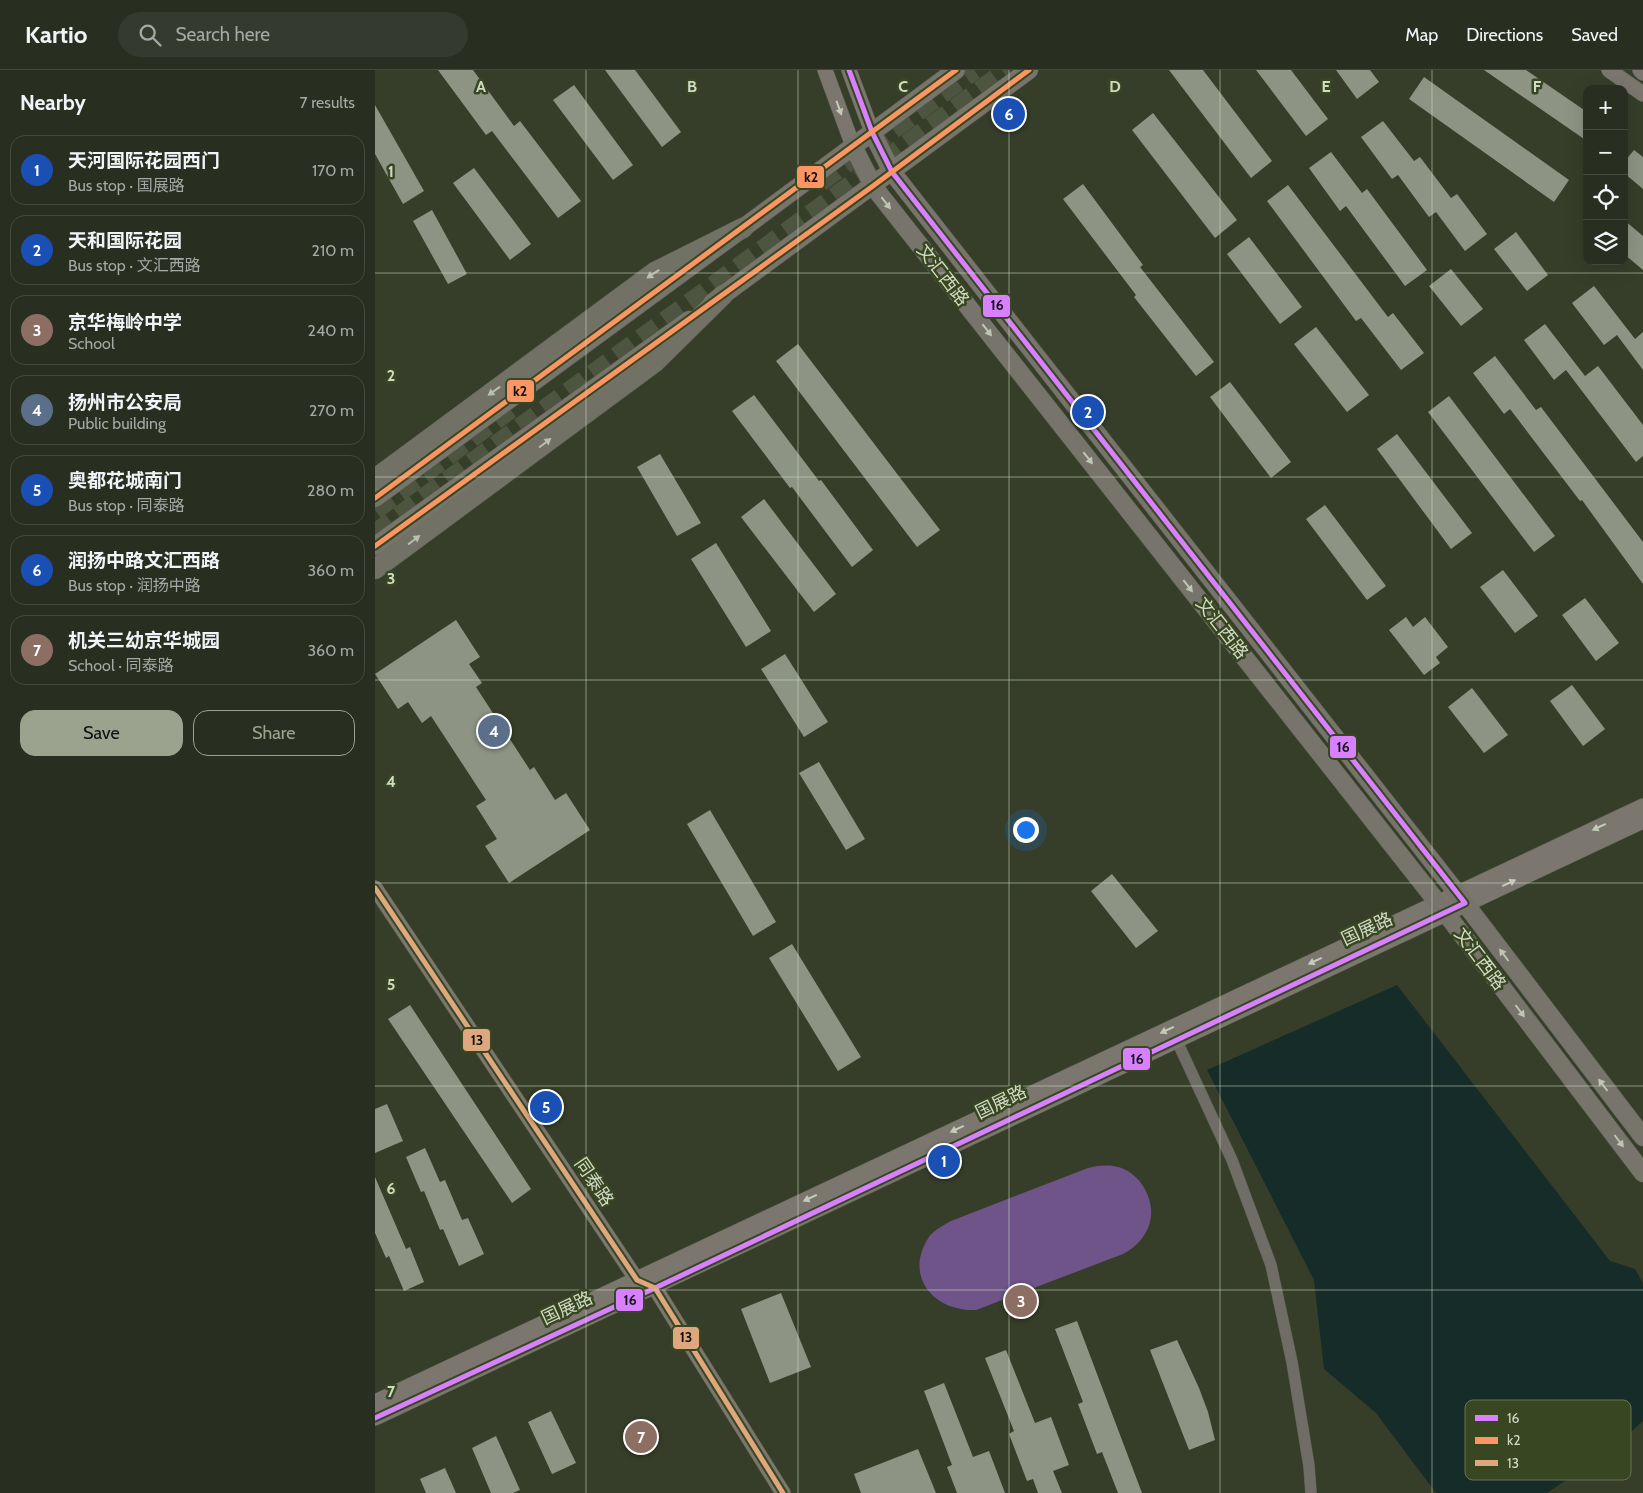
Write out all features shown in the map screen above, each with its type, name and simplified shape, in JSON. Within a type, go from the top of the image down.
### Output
[{"type":"highway","points":[[375,479],[655,272],[743,228]]},
{"type":"highway","points":[[375,569],[655,362],[723,294]]},
{"type":"main road","points":[[375,498],[957,70]]},
{"type":"main road","points":[[375,546],[873,186],[1029,70]]},
{"type":"main road","name":"文汇西路","points":[[872,132],[892,172],[1461,898],[1643,1137]]},
{"type":"main road","name":"文汇西路","points":[[853,146],[873,186],[1442,908],[1643,1172]]},
{"type":"street","name":"文汇西路","points":[[825,70],[853,146]]},
{"type":"street","name":"文汇西路","points":[[849,70],[872,132]]},
{"type":"street","points":[[1609,70],[1643,94]]},
{"type":"street","points":[[1640,70],[1643,73]]},
{"type":"street","name":"国展路","points":[[375,1418],[655,1288],[1176,1039],[1442,908],[1643,806]]},
{"type":"street","name":"国展路","points":[[1461,898],[1643,821]]},
{"type":"street","name":"同泰路","points":[[375,888],[637,1280]]},
{"type":"street","name":"国展路","points":[[375,1402],[1442,908]]},
{"type":"street","points":[[1176,1039],[1232,1160],[1271,1265],[1292,1362],[1309,1466],[1311,1493]]},
{"type":"street","points":[[637,1280],[655,1288],[783,1493]]},
{"type":"shaded area","points":[[1097,1166],[1122,1168],[1137,1179],[1148,1195],[1151,1213],[1150,1222],[1143,1237],[1132,1248],[1123,1254],[976,1310],[961,1309],[947,1305],[927,1289],[921,1278],[919,1265],[922,1251],[929,1237],[936,1230],[951,1221]]},
{"type":"water","points":[[1397,985],[1610,1261],[1635,1269],[1643,1283],[1643,1421],[1631,1432],[1631,1400],[1465,1400],[1465,1480],[1566,1480],[1547,1493],[1436,1493],[1376,1413],[1324,1369],[1314,1280],[1207,1070]]},
{"type":"building","points":[[438,70],[473,70],[514,126],[520,121],[581,201],[558,218],[492,131],[486,135]]},
{"type":"building","points":[[605,70],[635,70],[681,132],[662,147]]},
{"type":"building","points":[[1169,70],[1203,70],[1272,161],[1251,178]]},
{"type":"building","points":[[1256,70],[1291,70],[1328,119],[1306,136]]},
{"type":"building","points":[[1336,70],[1370,70],[1379,82],[1357,99]]},
{"type":"building","points":[[1484,70],[1526,70],[1583,109],[1583,138]]},
{"type":"building","points":[[1424,77],[1569,180],[1554,202],[1409,99]]},
{"type":"building","points":[[574,85],[633,165],[613,180],[553,100]]},
{"type":"building","points":[[375,105],[424,191],[403,204],[375,154]]},
{"type":"building","points":[[1153,113],[1237,220],[1215,238],[1132,130]]},
{"type":"building","points":[[1383,121],[1414,161],[1420,157],[1451,198],[1457,194],[1487,234],[1465,251],[1436,212],[1429,217],[1398,175],[1392,179],[1361,137]]},
{"type":"building","points":[[1634,150],[1643,157],[1643,189],[1628,176],[1628,157]]},
{"type":"building","points":[[1331,152],[1362,193],[1367,189],[1427,270],[1405,286],[1346,206],[1340,211],[1309,168]]},
{"type":"building","points":[[474,168],[531,244],[510,260],[453,183]]},
{"type":"building","points":[[1083,184],[1143,265],[1140,267],[1214,362],[1196,376],[1134,297],[1136,295],[1063,199]]},
{"type":"building","points":[[1288,185],[1388,317],[1393,313],[1424,353],[1401,370],[1361,318],[1356,321],[1267,201]]},
{"type":"building","points":[[432,210],[467,274],[448,284],[413,221]]},
{"type":"building","points":[[1628,223],[1643,236],[1643,270],[1628,257]]},
{"type":"building","points":[[1516,232],[1548,275],[1527,291],[1494,249]]},
{"type":"building","points":[[1249,237],[1302,307],[1280,324],[1227,254]]},
{"type":"building","points":[[1451,269],[1483,309],[1461,326],[1429,286]]},
{"type":"building","points":[[1594,286],[1635,339],[1643,332],[1643,370],[1617,335],[1604,345],[1572,303]]},
{"type":"building","points":[[1545,324],[1585,376],[1598,366],[1643,425],[1643,456],[1636,462],[1566,370],[1554,380],[1524,340]]},
{"type":"building","points":[[1316,327],[1369,395],[1347,412],[1294,344]]},
{"type":"building","points":[[798,344],[940,530],[917,547],[776,361]]},
{"type":"building","points":[[1495,356],[1536,410],[1541,407],[1643,542],[1643,584],[1582,500],[1580,501],[1510,409],[1504,414],[1473,373]]},
{"type":"building","points":[[1230,382],[1291,462],[1271,478],[1210,397]]},
{"type":"building","points":[[754,395],[873,550],[852,567],[732,411]]},
{"type":"building","points":[[1449,396],[1555,536],[1534,552],[1428,412]]},
{"type":"building","points":[[1397,434],[1472,533],[1451,549],[1377,449]]},
{"type":"building","points":[[660,454],[701,523],[677,536],[637,467]]},
{"type":"building","points":[[764,499],[836,594],[814,612],[741,517]]},
{"type":"building","points":[[1325,505],[1386,586],[1367,600],[1306,519]]},
{"type":"building","points":[[716,543],[771,631],[746,647],[691,559]]},
{"type":"building","points":[[1503,570],[1538,616],[1515,633],[1480,587]]},
{"type":"building","points":[[1585,598],[1619,643],[1596,661],[1562,615]]},
{"type":"building","points":[[1406,617],[1413,627],[1425,617],[1448,647],[1436,657],[1440,663],[1424,675],[1389,630]]},
{"type":"building","points":[[456,620],[480,657],[469,664],[482,683],[476,687],[530,770],[534,767],[555,800],[566,793],[590,830],[509,883],[485,846],[497,839],[476,806],[486,800],[431,716],[422,723],[408,702],[398,709],[375,674]]},
{"type":"building","points":[[785,654],[828,722],[804,737],[761,669]]},
{"type":"building","points":[[1572,685],[1605,729],[1583,746],[1550,701]]},
{"type":"building","points":[[1472,688],[1508,735],[1484,753],[1448,707]]},
{"type":"building","points":[[819,762],[865,839],[846,850],[799,773]]},
{"type":"building","points":[[710,810],[776,922],[753,936],[687,824]]},
{"type":"building","points":[[1112,874],[1158,931],[1136,948],[1091,891]]},
{"type":"building","points":[[792,944],[861,1057],[838,1071],[769,958]]},
{"type":"building","points":[[410,1005],[531,1189],[512,1203],[388,1019]]},
{"type":"building","points":[[387,1104],[403,1141],[375,1153],[375,1109]]},
{"type":"building","points":[[425,1148],[440,1182],[445,1180],[462,1220],[468,1218],[484,1254],[459,1266],[443,1229],[440,1230],[424,1191],[421,1192],[406,1157]]},
{"type":"building","points":[[375,1177],[406,1249],[410,1247],[424,1282],[404,1291],[389,1256],[386,1258],[375,1233]]},
{"type":"building","points":[[781,1293],[811,1367],[770,1383],[741,1309]]},
{"type":"building","points":[[1077,1321],[1142,1493],[1118,1493],[1102,1452],[1097,1454],[1078,1404],[1083,1402],[1055,1329]]},
{"type":"building","points":[[1177,1340],[1199,1388],[1208,1412],[1215,1440],[1189,1450],[1150,1350]]},
{"type":"building","points":[[1006,1350],[1035,1423],[1051,1417],[1069,1465],[1053,1471],[1062,1493],[1038,1493],[1033,1479],[1027,1481],[1009,1434],[1014,1431],[985,1358]]},
{"type":"building","points":[[944,1383],[973,1457],[989,1451],[1005,1493],[957,1493],[947,1467],[952,1465],[924,1391]]},
{"type":"building","points":[[551,1411],[576,1463],[552,1474],[528,1422]]},
{"type":"building","points":[[496,1436],[520,1490],[513,1493],[491,1493],[472,1448]]},
{"type":"building","points":[[918,1449],[936,1493],[861,1493],[854,1474]]},
{"type":"building","points":[[445,1468],[456,1493],[426,1493],[420,1479]]},
{"type":"tunnel","points":[[820,182],[974,70]]},
{"type":"tunnel","points":[[375,534],[1008,70]]},
{"type":"tunnel","points":[[375,510],[510,409]]},
{"type":"transit line","name":"16","points":[[375,1418],[655,1288],[1465,903],[892,172],[872,132],[849,70]]},
{"type":"transit line","name":"k2","points":[[375,498],[956,70]]},
{"type":"transit line","name":"k2","points":[[375,546],[873,186],[1029,70]]},
{"type":"transit line","name":"13","points":[[375,888],[637,1280],[655,1288],[783,1493]]},
{"type":"place","name":"润扬中路文汇西路","points":[[1009,114]]},
{"type":"place","name":"天和国际花园","points":[[1088,412]]},
{"type":"place","name":"扬州市公安局","points":[[494,731]]},
{"type":"place","name":"奥都花城南门","points":[[546,1107]]},
{"type":"place","name":"天河国际花园西门","points":[[944,1161]]},
{"type":"place","name":"京华梅岭中学","points":[[1021,1301]]},
{"type":"place","name":"机关三幼京华城园","points":[[641,1437]]}]
